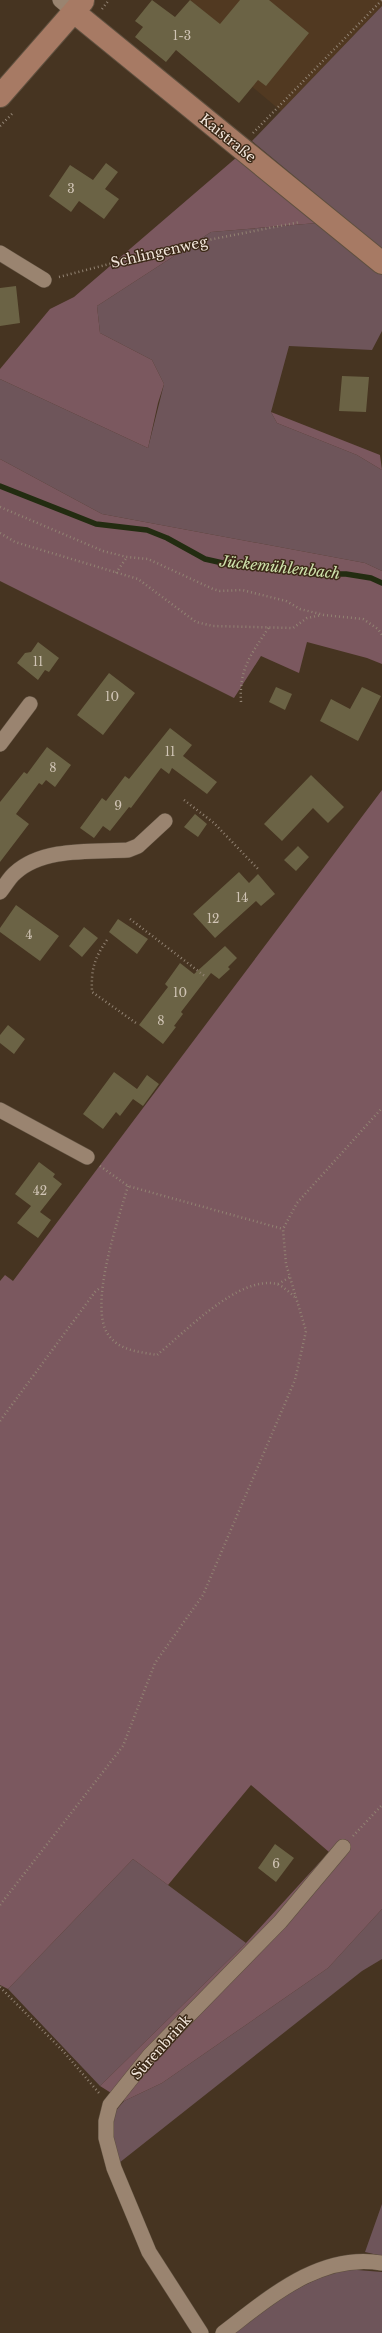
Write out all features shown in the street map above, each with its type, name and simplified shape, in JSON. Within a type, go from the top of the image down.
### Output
[{"type":"street","name":"Kaistraße","points":[[73,4],[239,147],[382,263]]},
{"type":"street","points":[[0,96],[73,4]]},
{"type":"street","points":[[0,253],[44,280]]},
{"type":"street","points":[[0,744],[30,704]]},
{"type":"street","points":[[0,892],[15,873],[34,861],[54,855],[128,850],[138,846],[165,821]]},
{"type":"street","points":[[0,1110],[88,1157]]},
{"type":"street","name":"Sürenbrink","points":[[201,2333],[149,2252],[114,2168],[106,2138],[106,2122],[110,2105],[150,2055],[280,1922],[343,1847]]},
{"type":"street","points":[[223,2333],[280,2290],[317,2270],[344,2263],[371,2261],[382,2263]]},
{"type":"path","points":[[239,147],[382,0]]},
{"type":"path","name":"Schlingenweg","points":[[44,280],[183,245],[326,217]]},
{"type":"path","points":[[0,507],[103,551],[127,557],[148,559],[213,589],[220,591],[242,590],[286,601],[300,609],[324,615],[363,620],[378,629],[382,635]]},
{"type":"path","points":[[0,533],[16,542],[138,579],[196,622],[213,626],[270,626],[293,628],[307,618],[324,615]]},
{"type":"path","points":[[116,573],[127,557]]},
{"type":"path","points":[[241,702],[240,682],[249,659],[270,626]]},
{"type":"path","points":[[184,800],[214,823],[258,869]]},
{"type":"path","points":[[130,918],[206,977]]},
{"type":"path","points":[[107,940],[96,957],[91,975],[92,992],[136,1023]]},
{"type":"path","points":[[0,1905],[123,1746],[155,1663],[203,1594],[295,1380],[306,1331],[286,1264],[283,1229],[297,1203],[382,1108]]},
{"type":"path","points":[[88,1157],[128,1186],[283,1229]]},
{"type":"path","points":[[128,1186],[108,1252],[101,1287],[104,1328],[110,1338],[126,1349],[157,1354],[235,1293],[260,1283],[278,1284],[290,1277]]},
{"type":"path","points":[[278,1284],[295,1297]]},
{"type":"path","points":[[0,1421],[95,1292],[101,1287]]},
{"type":"path","points":[[343,1847],[382,1805]]},
{"type":"path","points":[[0,1986],[63,2051],[110,2105]]},
{"type":"shaded area","points":[[190,0],[382,0],[382,6],[281,111],[212,53],[229,32]]},
{"type":"shaded area","points":[[382,6],[382,249],[252,141]]},
{"type":"shaded area","points":[[237,157],[317,223],[211,232],[97,306],[100,333],[152,360],[164,384],[158,403],[148,448],[0,379],[0,369],[50,309],[74,297]]},
{"type":"shaded area","points":[[317,223],[382,274],[382,331],[372,350],[289,346],[271,412],[277,423],[357,455],[382,470],[382,571],[365,563],[102,514],[0,459],[0,379],[148,448],[164,384],[152,360],[100,333],[97,306],[211,232]]},
{"type":"shaded area","points":[[271,412],[380,455],[382,470],[357,455],[277,423]]},
{"type":"shaded area","points":[[0,459],[102,514],[365,563],[382,571],[382,664],[367,658],[307,642],[299,673],[261,656],[234,698],[0,581]]},
{"type":"shaded area","points":[[382,790],[382,1909],[328,1968],[162,2083],[124,2101],[100,2086],[246,1943],[329,1852],[251,1785],[168,1885],[133,1859],[8,1989],[0,1985],[0,1281],[5,1275],[13,1281]]},
{"type":"shaded area","points":[[133,1859],[246,1943],[100,2086],[8,1989]]},
{"type":"shaded area","points":[[382,1909],[382,1959],[362,1971],[119,2163],[112,2139],[113,2114],[124,2101],[162,2083],[328,1968]]},
{"type":"shaded area","points":[[382,2204],[382,2256],[365,2252]]},
{"type":"shaded area","points":[[345,2269],[382,2272],[382,2333],[234,2333],[286,2295],[313,2281]]},
{"type":"building","points":[[152,0],[175,17],[190,0],[220,24],[240,0],[269,0],[309,33],[266,86],[258,80],[239,103],[176,50],[166,62],[135,37],[143,27],[135,21]]},
{"type":"building","points":[[106,163],[118,172],[105,189],[119,199],[104,219],[79,201],[71,212],[49,196],[70,165],[93,180]]},
{"type":"building","points":[[16,286],[20,323],[0,326],[0,288]]},
{"type":"building","points":[[342,376],[369,377],[366,412],[339,411]]},
{"type":"building","points":[[38,642],[59,658],[49,672],[45,670],[38,680],[17,663],[25,653],[31,652]]},
{"type":"building","points":[[109,673],[135,693],[103,735],[77,715]]},
{"type":"building","points":[[276,687],[292,694],[285,710],[269,702]]},
{"type":"building","points":[[362,687],[381,696],[358,741],[320,721],[331,699],[350,709]]},
{"type":"building","points":[[170,728],[192,745],[183,756],[217,782],[207,794],[172,768],[169,774],[161,768],[131,808],[129,807],[110,831],[103,826],[94,838],[80,828],[102,798],[106,801],[125,776],[129,779]]},
{"type":"building","points":[[47,747],[71,765],[55,787],[46,780],[42,785],[39,783],[16,814],[29,824],[0,862],[0,802],[24,772],[27,774]]},
{"type":"building","points":[[311,775],[344,807],[328,823],[313,808],[282,841],[264,824]]},
{"type":"building","points":[[195,814],[207,824],[198,837],[184,827]]},
{"type":"building","points":[[298,846],[309,857],[296,871],[284,860]]},
{"type":"building","points":[[239,872],[249,883],[258,874],[275,894],[261,906],[256,901],[215,938],[193,914]]},
{"type":"building","points":[[16,905],[59,936],[40,961],[0,932],[0,928]]},
{"type":"building","points":[[118,919],[148,939],[137,954],[109,932]]},
{"type":"building","points":[[84,927],[98,938],[82,957],[69,946]]},
{"type":"building","points":[[225,946],[237,958],[228,967],[230,969],[219,979],[211,973],[181,1012],[183,1014],[174,1026],[176,1027],[163,1044],[139,1025],[168,987],[165,984],[180,963],[194,974]]},
{"type":"building","points":[[8,1025],[25,1039],[14,1054],[0,1043],[0,1035]]},
{"type":"building","points":[[114,1072],[137,1089],[147,1075],[159,1084],[143,1106],[133,1099],[120,1116],[116,1112],[103,1129],[83,1114]]},
{"type":"building","points":[[39,1162],[55,1174],[53,1177],[62,1184],[40,1212],[51,1220],[38,1238],[17,1223],[31,1206],[15,1194]]},
{"type":"building","points":[[275,1844],[294,1858],[276,1882],[258,1868]]},
{"type":"waterway","name":"Jückemühlenbach","points":[[0,486],[96,524],[147,530],[167,538],[205,559],[236,566],[289,569],[310,574],[346,574],[371,578],[382,583]]}]
